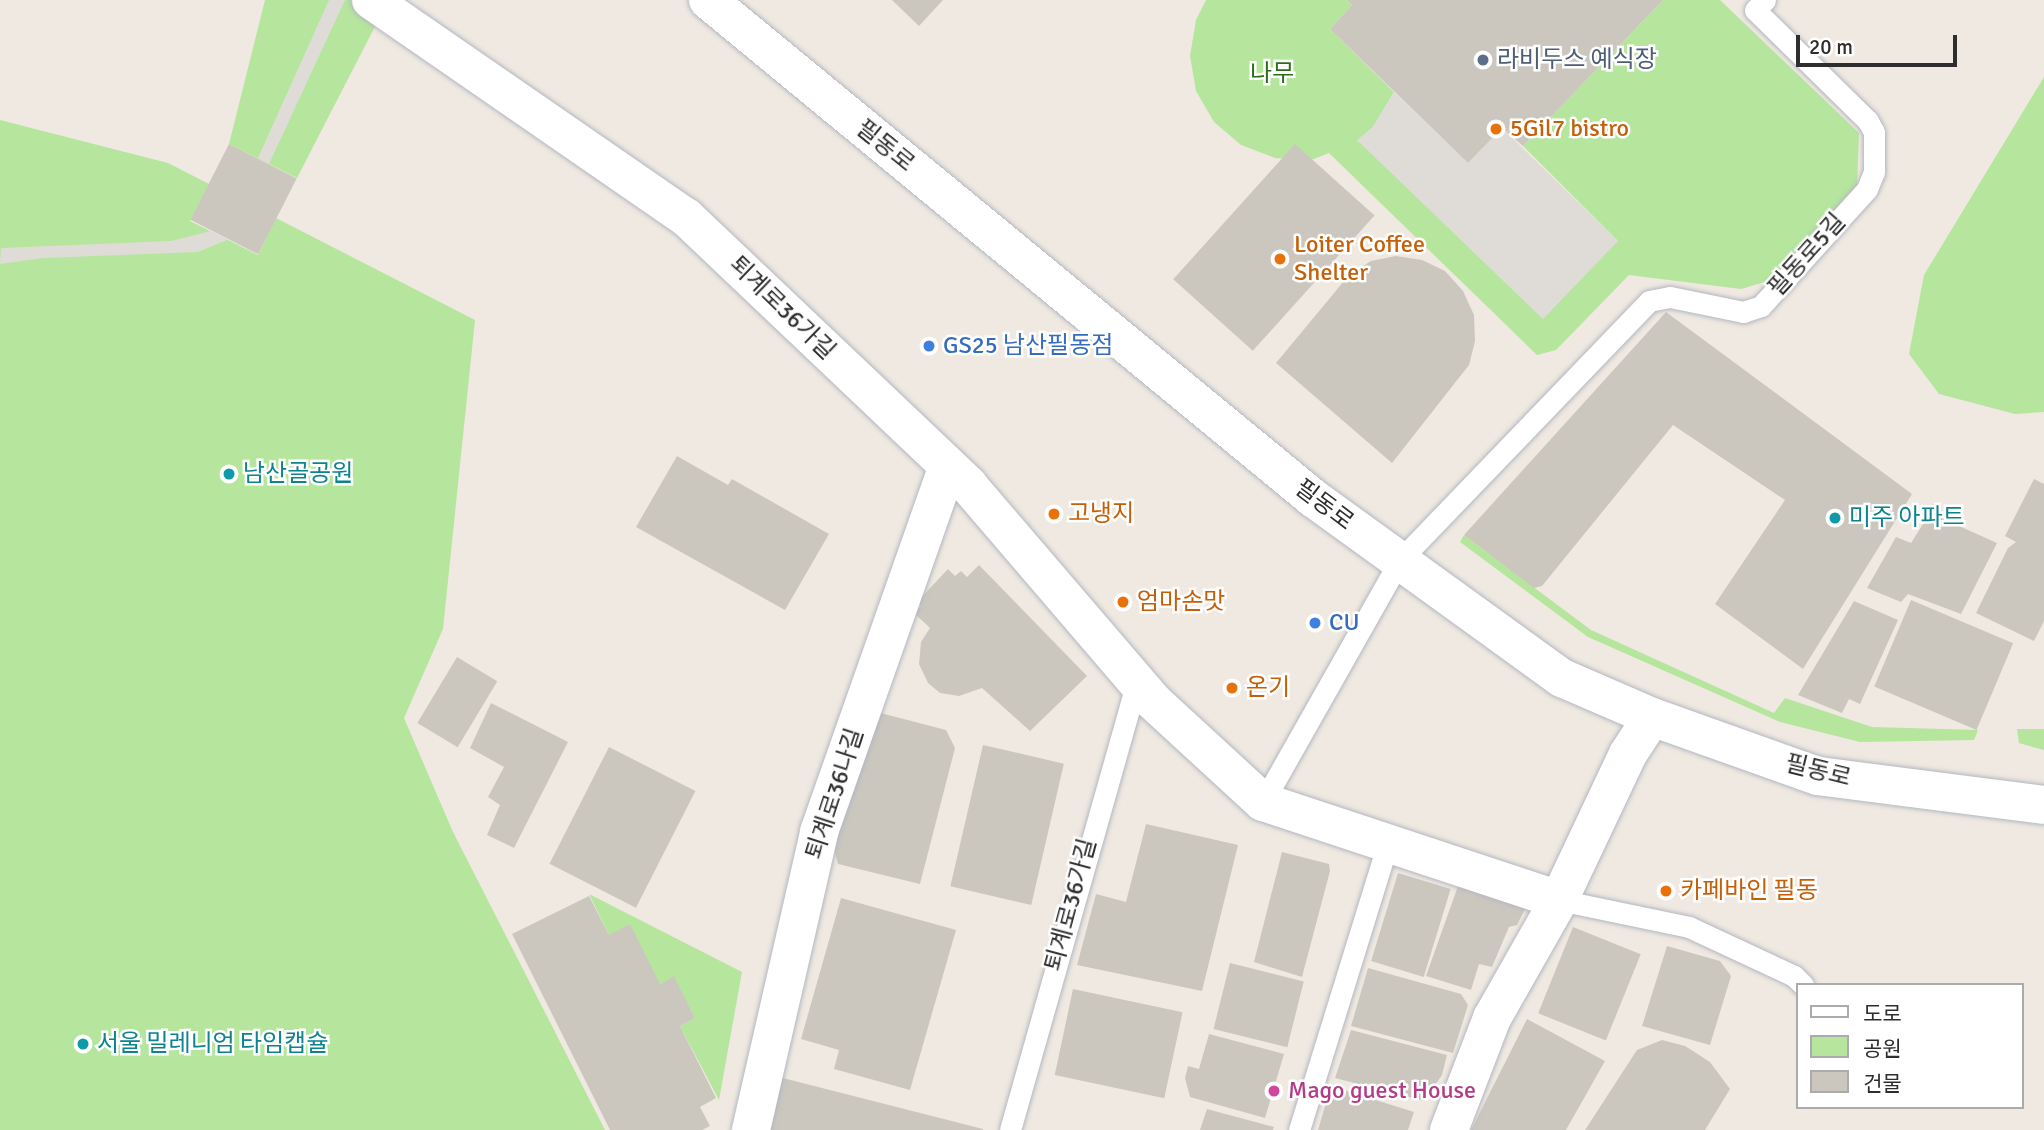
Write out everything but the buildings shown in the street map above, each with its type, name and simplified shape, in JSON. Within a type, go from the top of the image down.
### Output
[{"type":"street","name":"퇴계로36가길","points":[[371,0],[686,217],[948,466],[1137,682],[1263,802],[1389,840],[1559,900]]},
{"type":"street","name":"필동로","points":[[708,0],[1313,498],[1562,678],[1652,717],[1818,776],[2044,805]]},
{"type":"street","name":"퇴계로36나길","points":[[751,1130],[819,832],[948,466]]},
{"type":"street","points":[[1449,1130],[1492,1018],[1559,900],[1628,754],[1652,717]]},
{"type":"lane","name":"필동로5길","points":[[1400,560],[1649,301],[1670,296],[1743,312],[1761,306],[1867,189],[1874,173],[1874,132],[1868,121],[1755,10],[1765,0]]},
{"type":"lane","points":[[1263,802],[1400,560]]},
{"type":"lane","name":"퇴계로36가길","points":[[1010,1130],[1137,682]]},
{"type":"lane","points":[[1299,1130],[1389,840]]},
{"type":"lane","name":"퇴계로36가길","points":[[1559,900],[1689,927],[1794,976],[1801,983]]},
{"type":"green space","points":[[265,0],[371,0],[384,9],[297,178],[229,144]]},
{"type":"green space","name":"나무","points":[[1206,0],[1347,0],[1352,5],[1330,29],[1394,92],[1373,127],[1357,141],[1618,241],[1523,146],[1663,0],[1720,0],[1859,133],[1857,185],[1775,279],[1741,289],[1629,275],[1556,350],[1537,355],[1329,153],[1311,160],[1275,158],[1241,145],[1214,122],[1196,91],[1190,56],[1196,20]]},
{"type":"green space","points":[[2044,77],[2044,412],[2015,414],[1939,394],[1909,354],[1924,275]]},
{"type":"green space","name":"남산골공원","points":[[0,120],[168,163],[209,184],[190,221],[258,255],[276,218],[475,320],[443,629],[404,718],[453,832],[605,1130],[0,1130]]},
{"type":"green space","points":[[1464,535],[1591,630],[1774,713],[1785,698],[1872,727],[1978,730],[1974,740],[1860,742],[1780,722],[1588,637],[1460,542]]},
{"type":"green space","points":[[2017,729],[2044,729],[2044,750],[2019,743]]},
{"type":"green space","points":[[589,894],[742,972],[719,1100],[680,1026],[695,1018],[674,977],[660,984],[609,935]]},
{"type":"shaded area","points":[[329,0],[345,0],[269,164],[258,158]]},
{"type":"shaded area","points":[[1394,92],[1468,163],[1502,128],[1618,241],[1543,319],[1357,140],[1373,127]]},
{"type":"shaded area","points":[[211,231],[227,240],[198,252],[43,258],[0,264],[1,248],[171,241]]},
{"type":"place","name":"라비두스 예식장","points":[[1483,60]]},
{"type":"place","name":"5Gil7 bistro","points":[[1496,129]]},
{"type":"place","name":"Loiter Coffee Shelter","points":[[1280,259]]},
{"type":"place","name":"GS25 남산필동점","points":[[929,346]]},
{"type":"place","name":"남산골공원","points":[[229,474]]},
{"type":"place","name":"고냉지","points":[[1054,514]]},
{"type":"place","name":"미주 아파트","points":[[1835,518]]},
{"type":"place","name":"엄마손맛","points":[[1123,602]]},
{"type":"place","name":"CU","points":[[1315,623]]},
{"type":"place","name":"온기","points":[[1232,688]]},
{"type":"place","name":"카페바인 필동","points":[[1666,891]]},
{"type":"place","name":"서울 밀레니엄 타임캡슐","points":[[83,1044]]},
{"type":"place","name":"Mago guest House","points":[[1274,1091]]}]
